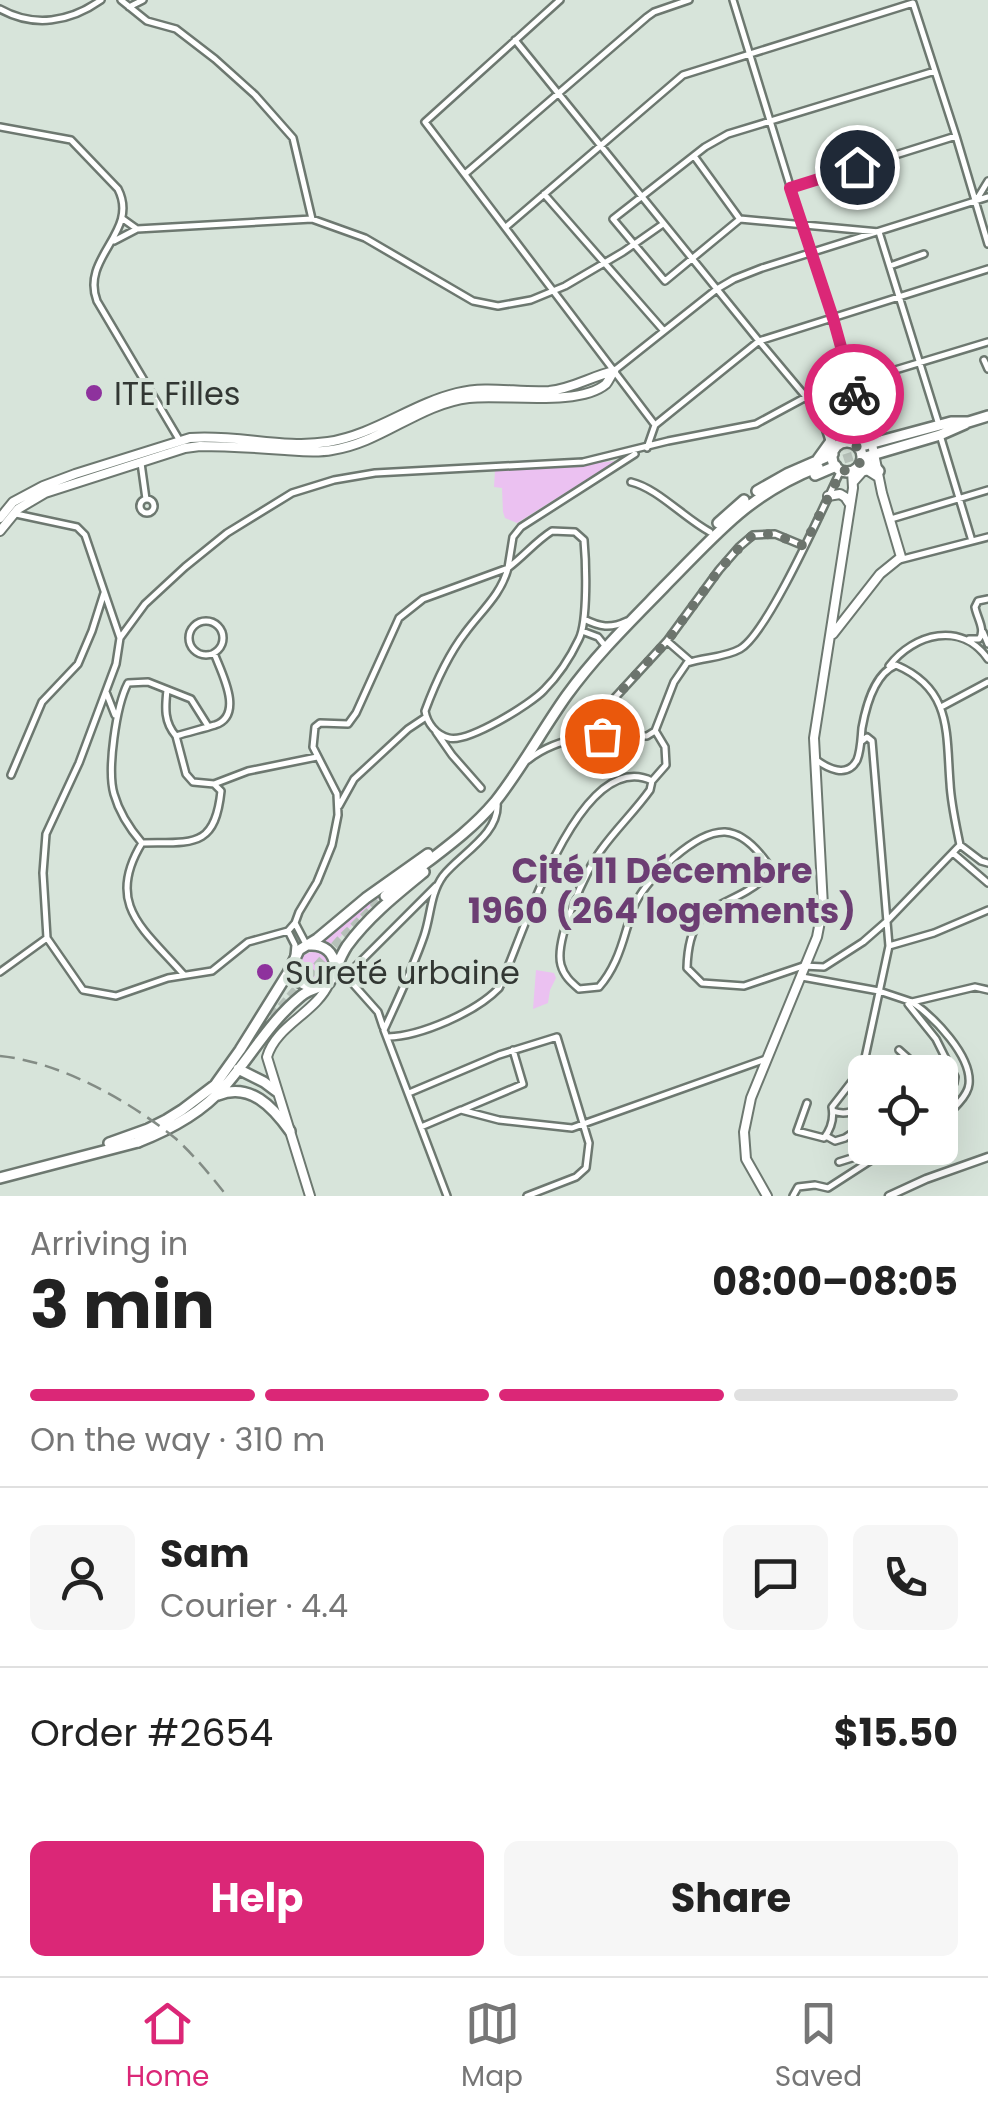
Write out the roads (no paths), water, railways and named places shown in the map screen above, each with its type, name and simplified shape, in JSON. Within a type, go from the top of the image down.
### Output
[{"type":"main road","points":[[0,532],[13,502],[43,486],[206,437],[303,444],[330,442],[359,435],[424,404],[462,392],[566,388],[614,371]]},
{"type":"main road","points":[[889,445],[988,416]]},
{"type":"main road","points":[[859,453],[967,422]]},
{"type":"main road","points":[[817,464],[831,441]]},
{"type":"main road","points":[[6,514],[45,493],[182,444]]},
{"type":"main road","points":[[310,1196],[268,1065],[268,1051],[276,1038],[324,994],[348,945],[396,894],[459,842],[496,800],[568,693],[708,537],[758,498],[817,464],[841,444],[859,453],[880,476]]},
{"type":"main road","points":[[830,638],[882,571],[901,555],[873,449]]},
{"type":"main road","points":[[766,1196],[746,1159],[744,1132],[751,1098],[816,936],[823,906],[813,757],[815,721],[850,508],[846,472],[833,453]]},
{"type":"main road","points":[[708,537],[718,536],[767,499],[804,480],[858,468],[859,453]]},
{"type":"main road","points":[[846,472],[867,470],[880,476]]},
{"type":"main road","points":[[828,496],[843,495],[850,508]]},
{"type":"main road","points":[[385,896],[470,828]]},
{"type":"main road","points":[[234,1068],[299,950],[390,880],[458,832],[470,828]]},
{"type":"main road","points":[[307,946],[318,945],[328,950],[334,959],[332,977]]},
{"type":"main road","points":[[293,962],[297,981],[312,988]]},
{"type":"main road","points":[[0,1174],[148,1130],[182,1110],[234,1068],[288,1008],[332,977]]},
{"type":"main road","points":[[305,1012],[312,988]]},
{"type":"main road","points":[[212,1099],[272,1017]]},
{"type":"main road","points":[[234,1068],[276,1091]]},
{"type":"main road","points":[[0,1174],[138,1142],[232,1090],[272,1106],[290,1131]]},
{"type":"street","points":[[0,9],[36,22],[64,18],[102,0]]},
{"type":"street","points":[[121,0],[147,21],[176,29],[215,60],[255,95],[293,138],[312,219]]},
{"type":"street","points":[[129,6],[142,0]]},
{"type":"street","points":[[560,0],[425,122],[656,425]]},
{"type":"street","points":[[465,174],[646,17],[689,0]]},
{"type":"street","points":[[732,0],[833,318],[857,406],[859,453]]},
{"type":"street","points":[[506,227],[683,74],[912,2],[988,244]]},
{"type":"street","points":[[515,40],[806,397],[822,419],[833,453]]},
{"type":"street","points":[[879,232],[740,219],[665,282],[613,219],[716,139],[935,71]]},
{"type":"street","points":[[0,127],[71,140],[118,188],[123,219],[97,268],[92,288],[182,444]]},
{"type":"street","points":[[790,188],[956,136]]},
{"type":"street","points":[[694,156],[740,219]]},
{"type":"street","points":[[976,201],[988,181]]},
{"type":"street","points":[[544,194],[664,331]]},
{"type":"street","points":[[614,371],[734,278],[988,197]]},
{"type":"street","points":[[123,219],[137,229]]},
{"type":"street","points":[[111,242],[137,229],[312,219],[366,238],[472,301],[498,306],[553,292],[663,224]]},
{"type":"street","points":[[879,232],[972,541]]},
{"type":"street","points":[[890,266],[924,254]]},
{"type":"street","points":[[481,788],[452,755],[425,711],[462,636],[504,585],[513,537],[521,527],[647,448],[656,425],[758,342],[988,270]]},
{"type":"street","points":[[435,730],[449,738],[462,738],[536,697],[560,672],[582,631],[584,619],[584,540],[574,532],[552,530],[508,568],[422,599],[399,618],[348,724],[320,723],[315,727],[313,747],[337,794],[338,809],[332,845],[317,882],[288,931],[248,942],[212,971],[168,978],[116,996],[83,990],[47,938],[43,873],[46,834],[106,692],[120,638],[145,604],[227,533],[292,493],[334,480],[375,473],[583,462],[756,424],[806,397],[988,342]]},
{"type":"street","points":[[984,360],[988,369]]},
{"type":"street","points":[[857,406],[873,449]]},
{"type":"street","points":[[822,419],[842,433],[852,434],[860,428]]},
{"type":"street","points":[[141,460],[146,499]]},
{"type":"street","points":[[521,765],[562,741],[647,736],[656,732],[674,682],[690,662],[743,648],[763,626],[828,496],[846,472]]},
{"type":"street","points":[[631,482],[644,485],[708,537]]},
{"type":"street","points":[[890,520],[988,490]]},
{"type":"street","points":[[6,514],[77,527],[85,535],[120,638]]},
{"type":"street","points":[[602,736],[610,703],[667,641],[719,570],[753,535],[774,534],[804,546]]},
{"type":"street","points":[[899,560],[988,537]]},
{"type":"street","points":[[11,774],[42,702],[78,664],[104,592]]},
{"type":"street","points":[[988,600],[978,601],[975,607],[988,644]]},
{"type":"street","points":[[584,619],[598,626],[614,627],[634,618]]},
{"type":"street","points":[[210,620],[222,631],[223,642],[214,653],[196,652],[189,643],[190,631],[198,622],[210,620]]},
{"type":"street","points":[[582,631],[598,637],[606,647]]},
{"type":"street","points":[[813,757],[827,768],[840,771],[857,760],[864,718],[877,682],[901,651],[915,642],[952,635],[979,639],[983,632]]},
{"type":"street","points":[[968,639],[988,659]]},
{"type":"street","points":[[667,641],[690,662]]},
{"type":"street","points":[[176,736],[217,725],[225,719],[230,708],[229,694],[214,653]]},
{"type":"street","points":[[888,668],[896,665],[910,670],[942,706],[960,845],[988,863]]},
{"type":"street","points":[[142,842],[119,809],[112,789],[116,717],[128,684],[148,682],[191,699],[208,726]]},
{"type":"street","points":[[942,706],[988,682]]},
{"type":"street","points":[[167,690],[168,728],[176,736],[186,774],[193,782],[214,784],[248,770],[319,757]]},
{"type":"street","points":[[106,692],[116,717]]},
{"type":"street","points":[[338,809],[354,778],[426,717]]},
{"type":"street","points":[[544,730],[556,744]]},
{"type":"street","points":[[656,732],[665,748],[666,766],[652,781],[640,805],[600,851],[563,936],[561,966],[568,980],[580,989],[599,987],[608,977],[634,904],[652,878],[706,835],[728,832],[754,846],[768,864],[766,876],[759,883],[706,912],[688,948],[687,968],[702,983],[744,986],[803,966],[824,968],[887,920],[960,845]]},
{"type":"street","points":[[860,744],[868,737],[872,741],[889,946],[866,1055]]},
{"type":"street","points":[[388,1038],[402,1037],[486,1001],[506,974],[545,876],[573,824],[594,798],[624,777],[642,776],[652,781]]},
{"type":"street","points":[[142,842],[182,842],[212,829],[221,791],[214,784]]},
{"type":"street","points":[[332,977],[346,976],[438,884],[488,830],[498,812],[496,800]]},
{"type":"street","points":[[142,842],[128,874],[129,910],[184,975]]},
{"type":"street","points":[[952,853],[988,883]]},
{"type":"street","points":[[384,1030],[423,939],[438,884]]},
{"type":"street","points":[[413,908],[422,906],[431,913]]},
{"type":"street","points":[[889,946],[934,933],[988,910]]},
{"type":"street","points":[[296,923],[307,946]]},
{"type":"street","points":[[288,931],[295,945],[293,962]]},
{"type":"street","points":[[0,972],[47,938]]},
{"type":"street","points":[[346,976],[378,1012],[447,1196]]},
{"type":"street","points":[[799,976],[879,991],[926,1012],[964,1060],[970,1082],[958,1101]]},
{"type":"street","points":[[909,1002],[976,986],[988,990]]},
{"type":"street","points":[[909,1002],[944,1055]]},
{"type":"street","points":[[409,1094],[513,1050],[557,1037],[589,1142],[586,1168],[576,1177],[527,1196]]},
{"type":"street","points":[[421,1127],[523,1084],[513,1050]]},
{"type":"street","points":[[899,1050],[904,1055]]},
{"type":"street","points":[[461,1110],[500,1120],[572,1128],[768,1059]]},
{"type":"street","points":[[826,1136],[832,1107],[848,1086]]},
{"type":"street","points":[[807,1103],[797,1131],[835,1141],[848,1136]]},
{"type":"street","points":[[833,1111],[848,1113]]},
{"type":"street","points":[[890,1196],[988,1157]]},
{"type":"street","points":[[839,1162],[848,1159]]},
{"type":"street","points":[[793,1196],[798,1186],[828,1188],[864,1165]]},
{"type":"tunnel","points":[[818,467],[889,445]]},
{"type":"tunnel","points":[[272,1017],[385,896]]},
{"type":"railway","points":[[0,1056],[69,1075],[136,1110],[182,1145],[227,1196]]},
{"type":"place","name":"ITE Filles","points":[[94,393]]},
{"type":"place","name":"Sureté urbaine","points":[[265,972]]},
{"type":"district","name":"Cité 11 Décembre 1960 (264 logements)","points":[[662,890]]}]
